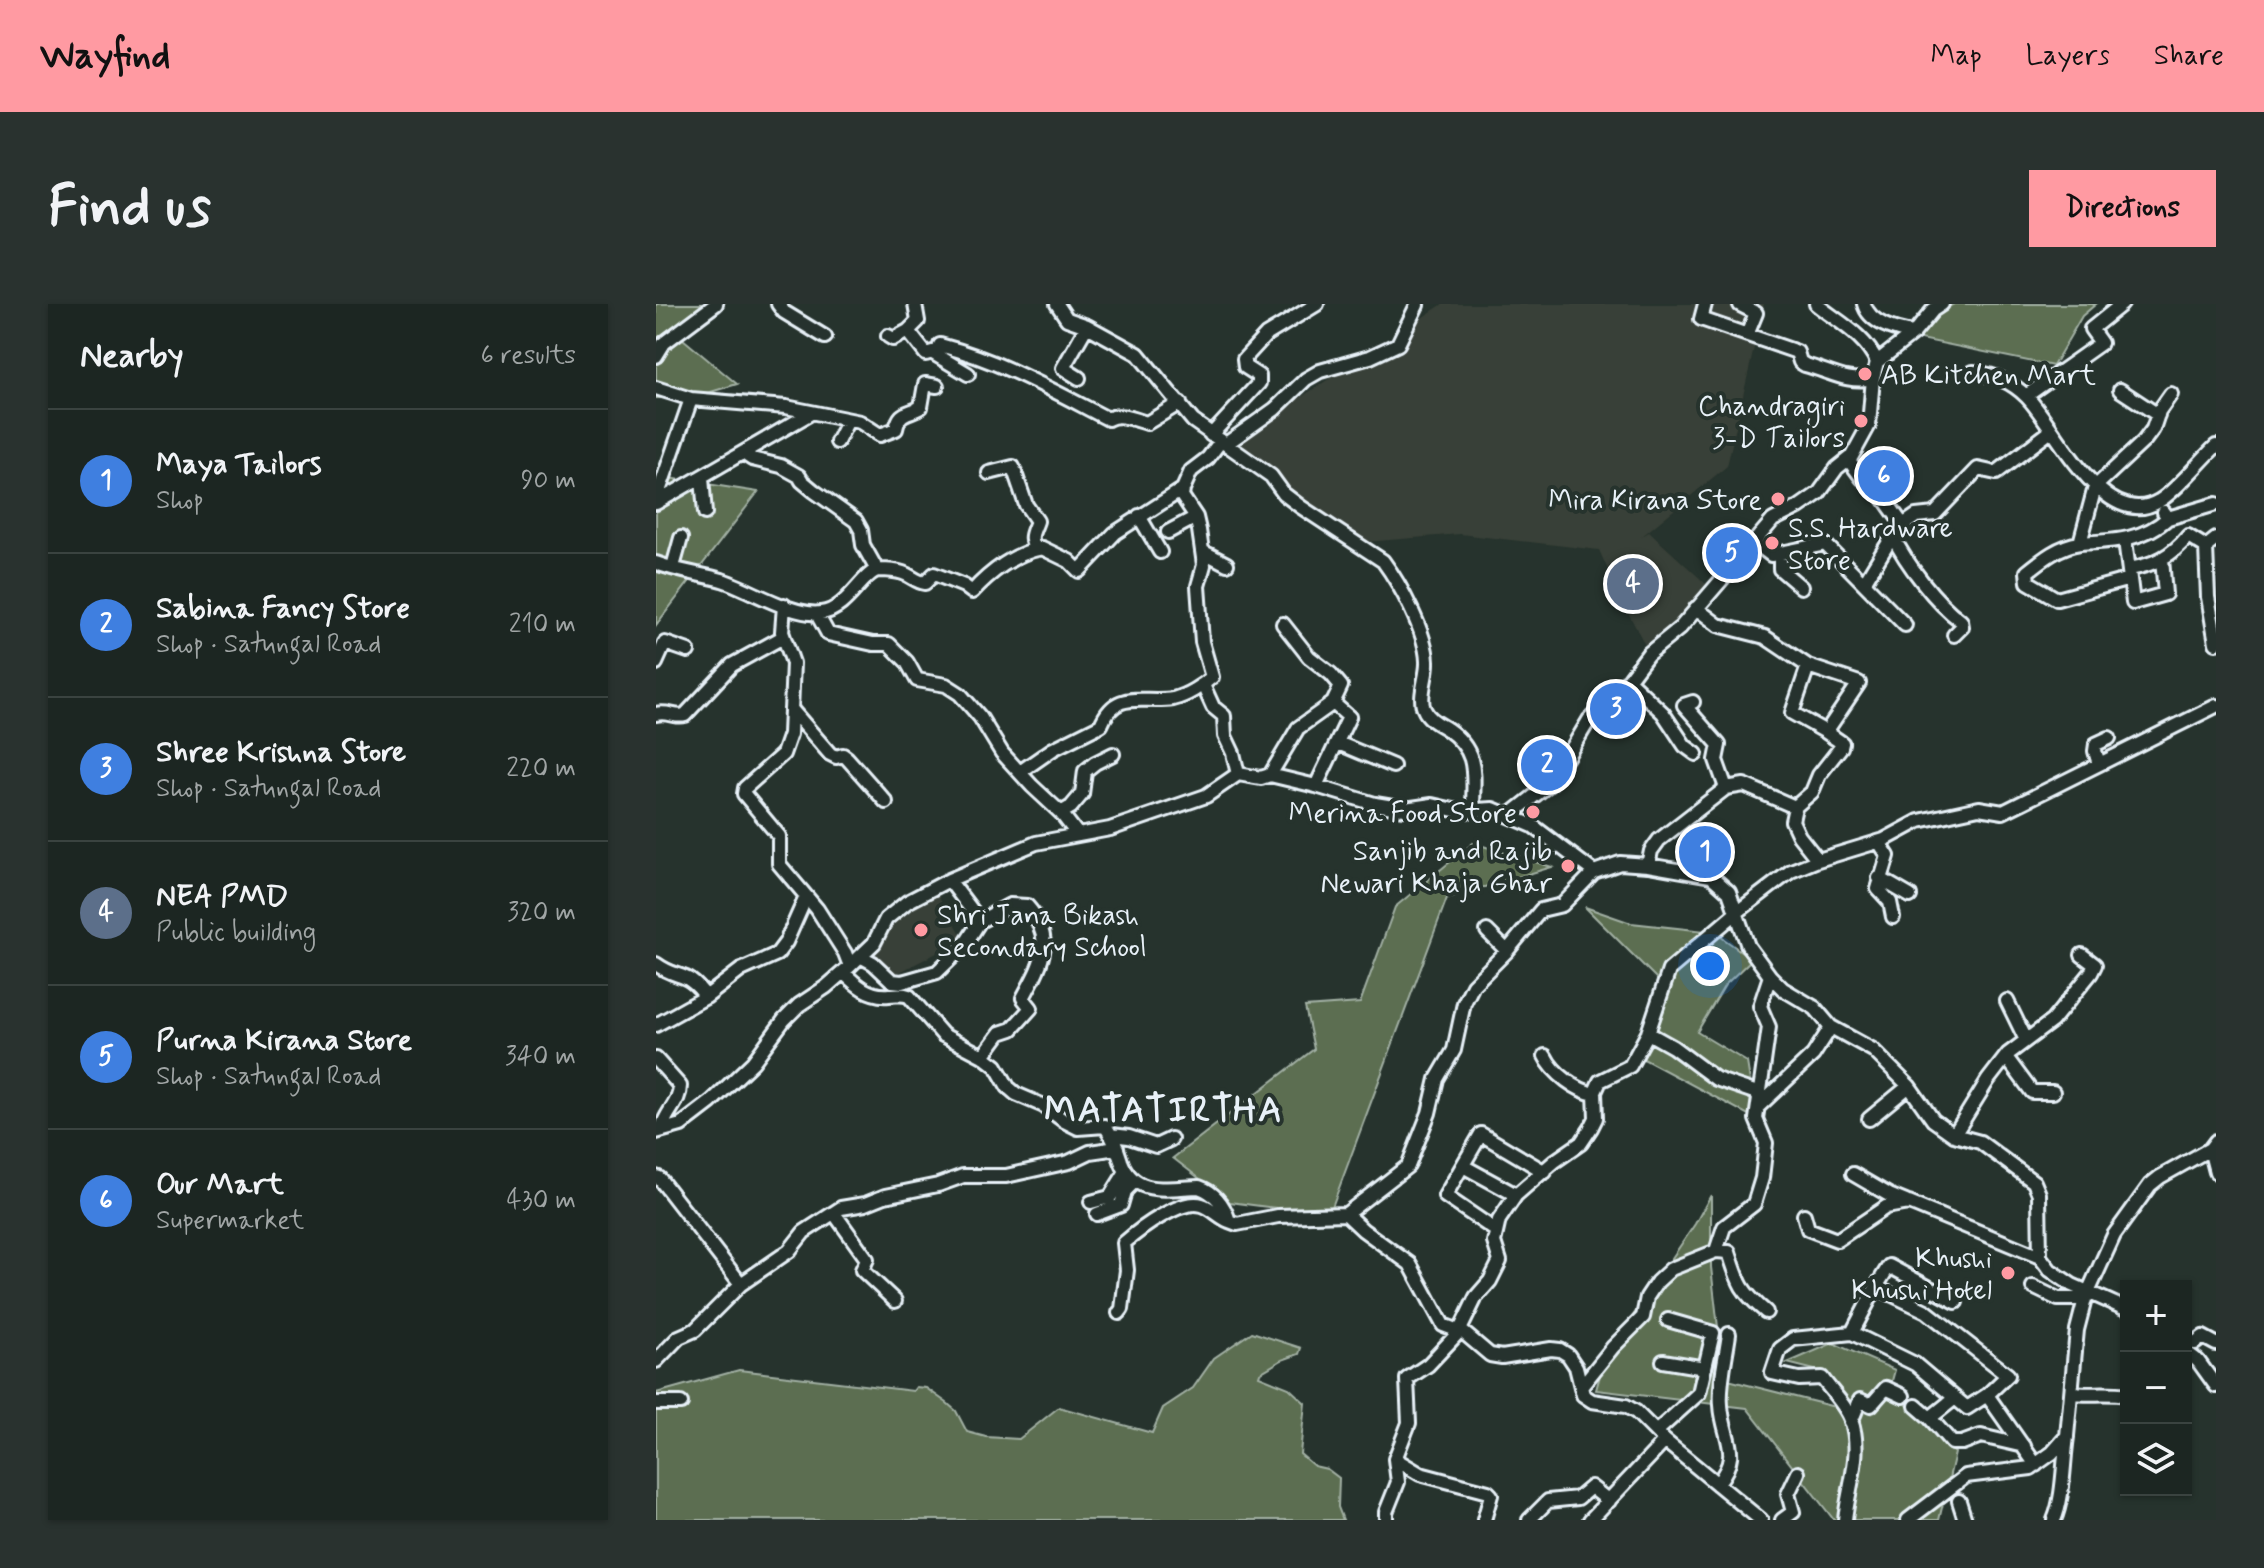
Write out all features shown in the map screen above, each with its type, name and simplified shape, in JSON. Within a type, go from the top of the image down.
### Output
[{"type":"street","points":[[778,304],[784,312],[825,337]]},
{"type":"street","points":[[888,336],[893,339],[918,321],[915,304]]},
{"type":"street","points":[[1057,304],[1067,319],[1087,326],[1138,354],[1193,421],[1271,476],[1285,495],[1383,561],[1392,573],[1426,647],[1427,671],[1422,706],[1428,716],[1462,739],[1471,758],[1473,811]]},
{"type":"street","points":[[1020,772],[1053,749],[1101,725],[1107,711],[1116,704],[1130,699],[1175,698],[1203,685],[1212,677],[1202,642],[1198,586],[1204,565],[1202,551],[1196,517],[1182,496],[1183,489],[1191,471],[1208,458],[1259,383],[1259,376],[1245,367],[1244,359],[1266,335],[1317,304]]},
{"type":"street","points":[[1705,304],[1701,319],[1797,352],[1800,362],[1805,365],[1844,380],[1873,378]]},
{"type":"street","points":[[1816,304],[1861,337],[1877,362]]},
{"type":"street","points":[[1864,304],[1869,315],[1890,328],[1914,333]]},
{"type":"street","points":[[1510,815],[1552,782],[1589,720],[1628,680],[1648,654],[1680,628],[1773,520],[1819,493],[1837,468],[1848,459],[1869,425],[1877,362],[1914,333],[1942,304]]},
{"type":"street","points":[[2026,396],[2101,343],[2091,329],[2122,304]]},
{"type":"street","points":[[1219,440],[1275,409],[1313,375],[1370,357],[1398,344],[1417,305]]},
{"type":"street","points":[[1740,305],[1756,313],[1747,335]]},
{"type":"street","points":[[656,356],[664,343],[708,306]]},
{"type":"street","points":[[1079,378],[1063,368],[1087,326]]},
{"type":"street","points":[[908,331],[926,354],[939,350],[940,345],[982,357],[1108,419],[1113,415],[1147,423],[1180,403]]},
{"type":"street","points":[[933,353],[968,374]]},
{"type":"street","points":[[1973,372],[1999,376],[2026,396],[2095,487],[2128,506],[2158,502],[2216,446]]},
{"type":"street","points":[[656,388],[691,399],[786,407],[860,422],[880,435],[894,430],[906,412],[921,407],[925,384],[937,386]]},
{"type":"street","points":[[2120,390],[2158,415]]},
{"type":"street","points":[[2080,543],[2095,487],[2144,441],[2171,394]]},
{"type":"street","points":[[656,501],[691,399]]},
{"type":"street","points":[[656,501],[702,478],[811,413]]},
{"type":"street","points":[[837,442],[848,420]]},
{"type":"street","points":[[1864,583],[1892,535],[1903,525],[1916,516],[1935,514],[1978,469],[1996,473],[2051,431]]},
{"type":"street","points":[[743,453],[752,459],[781,466],[799,476],[814,491],[856,521],[863,545],[877,570]]},
{"type":"street","points":[[1848,459],[1862,478],[1878,490],[1903,525]]},
{"type":"street","points":[[989,473],[1013,467],[1026,505],[1037,521],[1031,533],[1031,542],[1036,549]]},
{"type":"street","points":[[702,478],[705,513]]},
{"type":"street","points":[[656,563],[723,581],[784,605],[817,614],[837,608],[870,573],[877,570],[903,572],[917,582],[925,583],[934,574],[972,592],[1008,561],[1036,549],[1048,549],[1079,571],[1115,533],[1183,489]]},
{"type":"street","points":[[2158,502],[2168,518]]},
{"type":"street","points":[[2216,504],[2168,518],[2156,529],[2125,540],[2069,545],[2046,556],[2027,572],[2028,582],[2057,599],[2162,559],[2176,550],[2188,536],[2211,543],[2208,597],[2210,628],[2216,643]]},
{"type":"street","points":[[1139,516],[1160,552]]},
{"type":"street","points":[[1168,532],[1196,517]]},
{"type":"street","points":[[1892,535],[1918,575],[1961,621],[1962,627],[1954,635]]},
{"type":"street","points":[[673,567],[681,538]]},
{"type":"street","points":[[2125,540],[2133,603],[2165,594],[2162,559]]},
{"type":"street","points":[[1754,542],[1771,555],[1825,544],[1905,625]]},
{"type":"street","points":[[1202,551],[1227,564]]},
{"type":"street","points":[[1780,553],[1780,569],[1801,587]]},
{"type":"street","points":[[784,605],[783,637],[793,663],[787,747],[745,788],[744,794],[779,836],[779,864],[822,917],[845,953],[846,969],[858,987],[873,994],[888,996],[901,993],[909,996],[943,1035],[996,1066],[1008,1087],[1016,1094],[1044,1106],[1072,1126],[1105,1126],[1129,1178],[1121,1205],[1094,1208]]},
{"type":"street","points":[[1696,608],[1718,625],[1765,637],[1808,666],[1859,683],[1826,732]]},
{"type":"street","points":[[817,614],[828,634],[873,644],[889,644],[907,662],[917,680],[946,685],[960,694],[980,717],[1002,753],[1061,813],[1078,835]]},
{"type":"street","points":[[1270,775],[1298,728],[1333,703],[1341,686],[1309,657],[1283,624]]},
{"type":"street","points":[[656,714],[666,712],[680,717],[691,711],[732,665],[783,637]]},
{"type":"street","points":[[656,663],[665,643],[688,651]]},
{"type":"street","points":[[1808,666],[1792,713],[1842,743],[1819,775],[1812,792],[1795,807],[1792,821],[1818,860]]},
{"type":"street","points":[[1628,680],[1663,713],[1685,746],[1696,754]]},
{"type":"street","points":[[1203,685],[1213,707],[1224,716],[1225,736],[1238,774]]},
{"type":"street","points":[[1693,702],[1684,705],[1719,745],[1716,760],[1726,788]]},
{"type":"street","points":[[1316,786],[1349,717],[1333,703]]},
{"type":"street","points":[[1386,1520],[1386,1512],[1398,1482],[1395,1459],[1409,1423],[1407,1379],[1428,1365],[1459,1332],[1476,1297],[1490,1281],[1500,1261],[1494,1242],[1495,1230],[1516,1195],[1581,1143],[1591,1128],[1596,1118],[1595,1094],[1600,1081],[1630,1066],[1648,1033],[1669,970],[1791,871],[1879,842],[1919,821],[1979,808],[2003,812],[2216,706]]},
{"type":"street","points":[[791,709],[830,754],[847,758],[886,802]]},
{"type":"street","points":[[2099,764],[2096,744],[2109,738]]},
{"type":"street","points":[[1338,743],[1393,766]]},
{"type":"street","points":[[1061,813],[1082,794],[1085,771],[1113,754]]},
{"type":"street","points":[[656,1059],[680,1086],[680,1095],[665,1116],[661,1130],[681,1125],[711,1102],[753,1062],[799,1005],[862,957],[874,943],[886,919],[907,902],[949,880],[1036,843],[1110,829],[1206,796],[1238,774],[1261,778],[1270,775],[1375,804],[1405,809],[1432,805],[1458,811],[1493,809],[1510,815],[1564,847],[1594,872]]},
{"type":"street","points":[[1648,865],[1651,851],[1659,840],[1726,788],[1744,785],[1795,807]]},
{"type":"street","points":[[1879,842],[1888,856],[1878,889],[1890,902],[1893,917]]},
{"type":"street","points":[[1119,1313],[1127,1270],[1124,1243],[1157,1219],[1190,1204],[1206,1206],[1220,1218],[1237,1224],[1278,1216],[1346,1214],[1408,1166],[1429,1113],[1437,1079],[1454,1050],[1464,1003],[1473,985],[1541,910],[1562,905],[1594,872],[1620,863],[1711,876],[1729,892],[1748,946],[1783,989],[1815,1008],[1831,1027],[1873,1050],[1909,1086],[1933,1120],[1954,1135],[1980,1142],[2034,1182],[2039,1194],[2040,1257]]},
{"type":"street","points":[[1879,878],[1910,896]]},
{"type":"street","points":[[949,880],[980,921]]},
{"type":"street","points":[[656,1025],[706,997],[741,970],[783,948],[806,897]]},
{"type":"street","points":[[862,957],[892,981],[902,982],[937,972],[964,946],[980,921],[1010,905],[1027,906],[1033,912],[1045,943],[1040,968],[1023,998],[1031,1008],[1012,1029],[1000,1033],[983,1056]]},
{"type":"street","points":[[1487,931],[1507,951]]},
{"type":"street","points":[[1954,1135],[2006,1057],[2052,1021],[2091,973],[2095,965],[2082,955]]},
{"type":"street","points":[[656,964],[692,979],[706,997]]},
{"type":"street","points":[[1716,1251],[1724,1227],[1754,1204],[1762,1178],[1766,1143],[1756,1119],[1769,1027],[1760,1006],[1770,976]]},
{"type":"street","points":[[2007,1001],[2026,1040]]},
{"type":"street","points":[[1759,1101],[1813,1055],[1831,1027]]},
{"type":"street","points":[[1648,1033],[1673,1047],[1716,1079],[1759,1101]]},
{"type":"street","points":[[1545,1056],[1559,1074],[1585,1092],[1595,1094]]},
{"type":"street","points":[[2006,1057],[2032,1092],[2053,1092]]},
{"type":"street","points":[[1869,1119],[1909,1086]]},
{"type":"street","points":[[1495,1230],[1445,1196],[1481,1134],[1545,1172]]},
{"type":"street","points":[[1111,1135],[1156,1146],[1171,1139]]},
{"type":"street","points":[[2054,1520],[2062,1502],[2060,1488],[2077,1330],[2087,1296],[2114,1235],[2150,1185],[2213,1145],[2216,1172]]},
{"type":"street","points":[[656,1361],[679,1337],[695,1330],[741,1284],[789,1251],[804,1232],[841,1208],[963,1176],[1006,1176],[1069,1162],[1090,1152],[1117,1148]]},
{"type":"street","points":[[1463,1166],[1516,1195]]},
{"type":"street","points":[[1853,1174],[1889,1195],[2040,1257],[2050,1270],[2087,1296],[2120,1307]]},
{"type":"street","points":[[656,1177],[741,1284]]},
{"type":"street","points":[[1129,1178],[1149,1188],[1207,1189],[1224,1206],[1229,1221]]},
{"type":"street","points":[[1804,1215],[1808,1229],[1837,1240],[1886,1207],[1909,1203]]},
{"type":"street","points":[[834,1213],[867,1259],[862,1270],[895,1301]]},
{"type":"street","points":[[1346,1214],[1410,1264],[1443,1325],[1459,1332],[1490,1355],[1502,1357],[1560,1350],[1576,1367],[1583,1395],[1592,1401],[1626,1406],[1647,1420],[1661,1436],[1761,1520]]},
{"type":"street","points":[[1581,1387],[1613,1347],[1643,1317],[1647,1297],[1671,1269],[1716,1251],[1729,1252],[1736,1279],[1745,1295],[1766,1312]]},
{"type":"street","points":[[1852,1333],[1889,1266],[1956,1302]]},
{"type":"street","points":[[1845,1520],[1857,1454],[1851,1422],[1822,1378],[1799,1379],[1772,1373],[1780,1349],[1793,1339],[1852,1333],[1915,1364],[1967,1408],[1987,1395],[2008,1375],[1926,1311],[1876,1287]]},
{"type":"street","points":[[2033,1287],[2058,1299],[2087,1296]]},
{"type":"street","points":[[1668,1320],[1713,1333],[1731,1333],[1721,1404],[1732,1457],[1717,1484]]},
{"type":"street","points":[[1590,1520],[1699,1393],[1713,1333]]},
{"type":"street","points":[[2192,1343],[2203,1337],[2216,1344]]},
{"type":"street","points":[[2192,1356],[2216,1386]]},
{"type":"street","points":[[1663,1361],[1705,1368]]},
{"type":"street","points":[[1851,1422],[1860,1400],[1871,1405],[1886,1388],[1903,1396]]},
{"type":"street","points":[[2072,1393],[2120,1394]]},
{"type":"street","points":[[1987,1395],[2036,1465]]},
{"type":"street","points":[[1930,1418],[1955,1398]]},
{"type":"street","points":[[656,1403],[681,1403]]},
{"type":"street","points":[[1916,1406],[1952,1443],[1981,1436],[2005,1420]]},
{"type":"street","points":[[1981,1436],[2026,1447]]},
{"type":"street","points":[[1908,1520],[1966,1476],[2026,1470],[2036,1465],[2067,1436]]},
{"type":"street","points":[[1395,1459],[1420,1474],[1488,1492],[1491,1495],[1484,1520]]},
{"type":"street","points":[[1782,1520],[1793,1512],[1788,1494],[1798,1473]]},
{"type":"street","points":[[1529,1520],[1548,1501],[1578,1498],[1591,1487],[1609,1501]]},
{"type":"street","points":[[1959,1501],[1965,1520]]},
{"type":"shaded area","points":[[1443,304],[1764,304],[1727,466],[1641,537],[1649,532],[1706,584],[1671,628],[1645,645],[1599,550],[1460,534],[1354,543],[1230,444]]},
{"type":"shaded area","name":"Shri Jana Bikash Secondary School","points":[[935,890],[964,939],[892,976],[875,958],[875,944],[890,920]]},
{"type":"green space","points":[[656,304],[708,304],[677,334],[737,384],[691,398],[656,398]]},
{"type":"green space","points":[[1954,304],[2096,304],[2082,316],[2053,366],[1911,337],[1936,313]]},
{"type":"green space","points":[[656,476],[758,492],[656,625]]},
{"type":"green space","points":[[1473,843],[1552,867],[1447,898],[1329,1215],[1230,1202],[1173,1158],[1314,1049],[1305,1007],[1360,1003],[1395,907]]},
{"type":"green space","points":[[1585,907],[1631,923],[1714,932],[1752,959],[1725,985],[1697,1032],[1747,1062],[1756,1119],[1636,1055],[1664,986]]},
{"type":"green space","points":[[1711,1195],[1711,1267],[1724,1379],[1835,1407],[1819,1371],[1787,1363],[1833,1343],[1895,1370],[1890,1388],[1955,1453],[1939,1520],[1834,1520],[1747,1408],[1596,1390],[1605,1357],[1695,1224]]},
{"type":"green space","points":[[1252,1332],[1301,1348],[1299,1354],[1282,1360],[1259,1376],[1289,1388],[1305,1403],[1300,1454],[1314,1466],[1327,1469],[1339,1478],[1338,1507],[1343,1520],[656,1520],[656,1393],[739,1370],[913,1391],[916,1387],[926,1388],[956,1411],[967,1432],[986,1437],[1019,1439],[1059,1407],[1152,1433],[1163,1408],[1193,1388],[1214,1358]]},
{"type":"place","name":"AB Kitchen Mart","points":[[1865,374]]},
{"type":"place","name":"Chandragiri 3-D Tailors","points":[[1861,421]]},
{"type":"place","name":"Our Mart","points":[[1884,476]]},
{"type":"place","name":"Mira Kirana Store","points":[[1778,499]]},
{"type":"place","name":"S.S. Hardware Store","points":[[1772,543]]},
{"type":"place","name":"Purna Kirana Store","points":[[1732,553]]},
{"type":"place","name":"NEA PMD","points":[[1633,584]]},
{"type":"place","name":"Shree Krishna Store","points":[[1616,709]]},
{"type":"place","name":"Sabina Fancy Store","points":[[1547,765]]},
{"type":"place","name":"Merina Food Store","points":[[1533,812]]},
{"type":"place","name":"Maya Tailors","points":[[1705,852]]},
{"type":"place","name":"Sanjib and Rajib Newari Khaja Ghar","points":[[1568,866]]},
{"type":"place","name":"Shri Jana Bikash Secondary School","points":[[921,930]]},
{"type":"place","name":"Khushi Khushi Hotel","points":[[2008,1273]]},
{"type":"district","name":"MATATIRTHA","points":[[1164,1108]]}]
